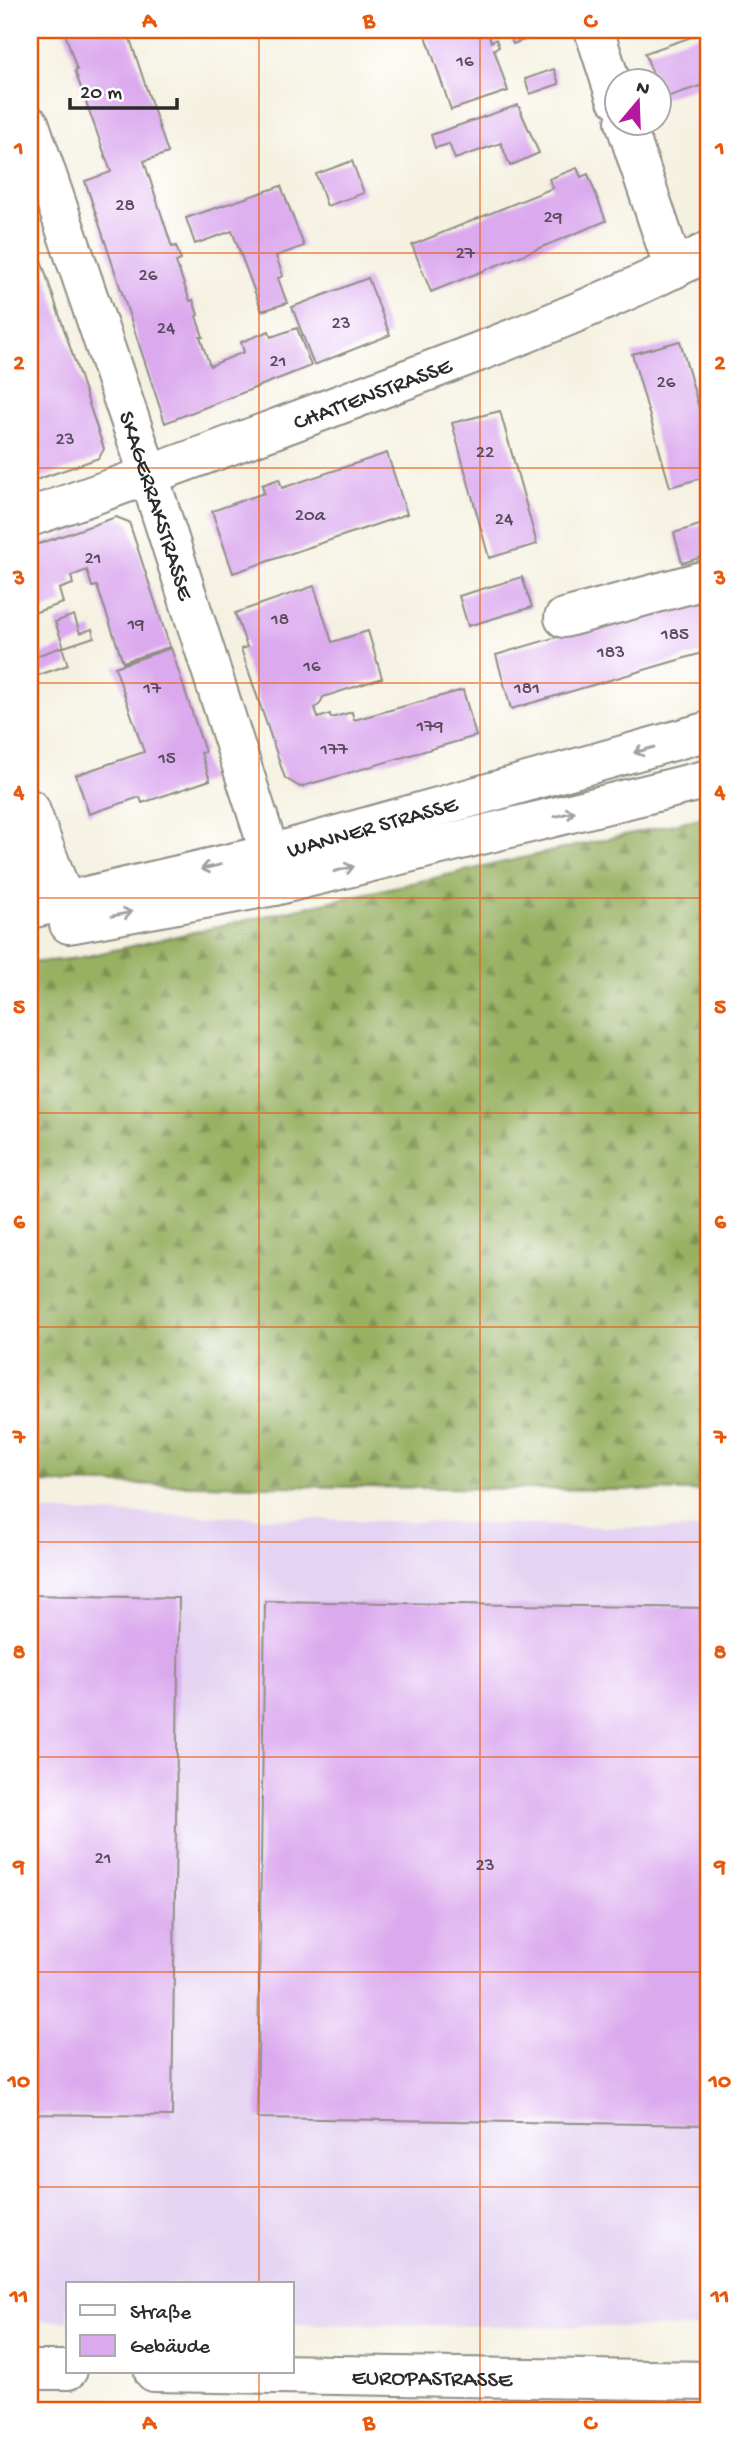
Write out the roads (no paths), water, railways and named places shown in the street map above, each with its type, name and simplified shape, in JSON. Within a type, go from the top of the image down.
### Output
[{"type":"street","points":[[594,30],[606,66]]},
{"type":"street","points":[[630,136],[674,269]]},
{"type":"street","name":"SKAGERRAKSTRASSE","points":[[34,150],[149,477],[272,870]]},
{"type":"street","name":"CHATTENSTRASSE","points":[[30,517],[149,477],[509,341],[709,251]]},
{"type":"street","points":[[564,618],[709,579]]},
{"type":"street","name":"WANNER STRASSE","points":[[272,870],[709,731]]},
{"type":"street","name":"WANNER STRASSE","points":[[30,926],[54,911],[272,870],[709,779]]},
{"type":"street","points":[[30,809],[54,911]]},
{"type":"street","points":[[30,2370],[66,2370]]},
{"type":"street","name":"EUROPASTRASSE","points":[[277,2374],[709,2381]]}]
